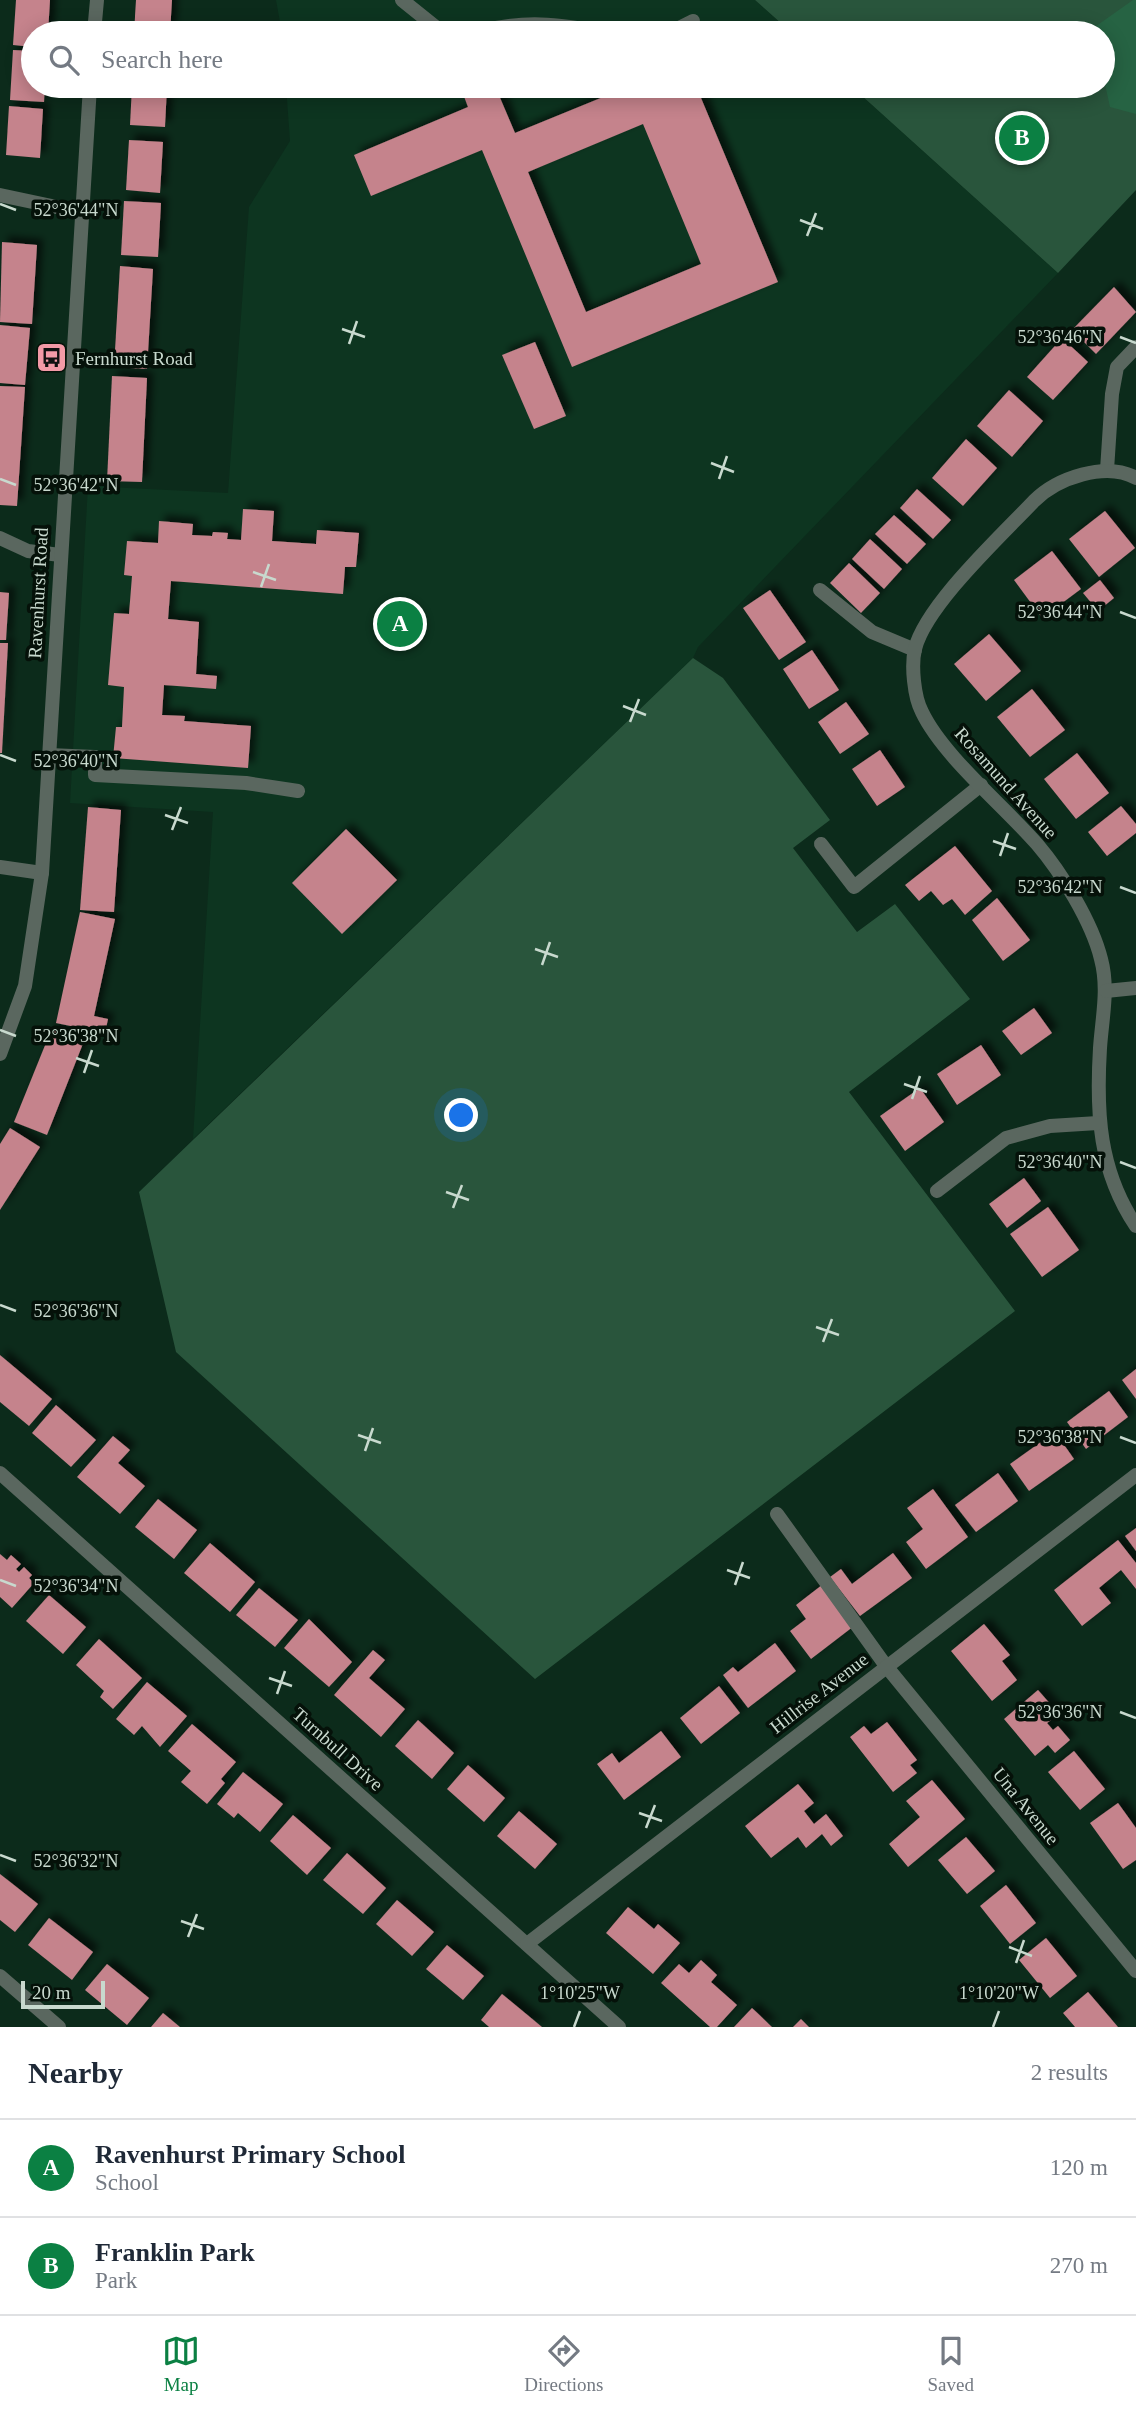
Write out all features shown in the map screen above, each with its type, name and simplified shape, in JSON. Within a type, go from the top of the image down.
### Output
[{"type":"street","points":[[95,21],[97,0]]},
{"type":"street","points":[[402,0],[428,21]]},
{"type":"street","name":"Ravenhurst Road","points":[[0,1054],[25,986],[42,873],[80,212],[89,98]]},
{"type":"street","points":[[0,195],[80,212]]},
{"type":"street","points":[[1107,470],[1112,394],[1117,367],[1136,347]]},
{"type":"street","points":[[820,590],[872,632],[915,650],[943,601],[1040,495],[1087,471],[1107,470],[1136,478]]},
{"type":"street","points":[[0,538],[28,551],[60,555]]},
{"type":"street","name":"Rosamund Avenue","points":[[915,650],[914,674],[921,711],[981,785],[1038,846],[1085,917],[1101,958],[1106,991],[1098,1123],[1109,1174],[1136,1226]]},
{"type":"street","points":[[49,755],[95,757],[95,775],[246,783],[298,791]]},
{"type":"street","points":[[821,844],[854,887],[981,785]]},
{"type":"street","points":[[0,867],[42,873]]},
{"type":"street","points":[[1106,991],[1136,988]]},
{"type":"street","points":[[936,1191],[1006,1138],[1050,1126],[1098,1123]]},
{"type":"street","name":"Turnbull Drive","points":[[0,1473],[619,2027]]},
{"type":"street","name":"Hillrise Avenue","points":[[527,1944],[1136,1475]]},
{"type":"street","name":"Una Avenue","points":[[777,1514],[886,1666],[1136,1970]]},
{"type":"street","points":[[0,1976],[59,2027]]},
{"type":"shaded area","points":[[276,0],[755,0],[779,21],[280,21]]},
{"type":"shaded area","points":[[755,0],[1136,0],[1136,190],[1058,273],[864,98],[1115,98],[1115,21],[779,21]]},
{"type":"shaded area","points":[[1136,0],[1136,114],[1110,107],[1108,98],[1115,98],[1115,21],[1103,21]]},
{"type":"shaded area","points":[[287,98],[864,98],[1058,273],[698,647],[693,658],[193,1139],[213,812],[70,803],[88,486],[228,493],[249,207],[290,141]]},
{"type":"shaded area","points":[[693,658],[723,678],[830,820],[793,848],[857,932],[895,904],[970,999],[849,1092],[1015,1311],[535,1679],[176,1352],[139,1192]]},
{"type":"building","points":[[16,0],[50,0],[49,21],[21,21],[21,46],[13,45]]},
{"type":"building","points":[[136,0],[172,0],[171,21],[135,21]]},
{"type":"building","points":[[13,50],[21,50],[21,98],[44,98],[44,102],[10,100]]},
{"type":"building","points":[[131,98],[166,98],[165,127],[130,125]]},
{"type":"building","points":[[465,98],[500,98],[515,133],[601,98],[701,98],[778,282],[572,367],[482,150],[371,196],[354,155],[468,107]],"holes":[[[643,124],[701,264],[586,312],[528,172]]]},
{"type":"building","points":[[9,106],[43,109],[40,158],[6,155]]},
{"type":"building","points":[[129,140],[163,142],[160,193],[126,190]]},
{"type":"building","points":[[124,201],[161,203],[158,257],[121,255]]},
{"type":"building","points":[[2,242],[37,245],[32,324],[0,322]]},
{"type":"building","points":[[120,266],[153,269],[147,369],[114,367]]},
{"type":"building","points":[[1114,287],[1136,312],[1096,354],[1072,330]]},
{"type":"building","points":[[0,325],[30,328],[25,385],[0,383]]},
{"type":"building","points":[[1062,338],[1088,362],[1053,400],[1027,377]]},
{"type":"building","points":[[535,342],[566,416],[534,429],[502,355]]},
{"type":"building","points":[[112,376],[147,378],[142,482],[107,481]]},
{"type":"building","points":[[0,386],[25,387],[17,506],[0,505]]},
{"type":"building","points":[[1009,390],[1043,421],[1012,457],[977,426]]},
{"type":"building","points":[[966,439],[997,468],[963,506],[932,478]]},
{"type":"building","points":[[917,489],[951,520],[933,539],[900,508]]},
{"type":"building","points":[[243,509],[274,511],[272,541],[316,544],[317,530],[359,533],[356,567],[345,567],[343,594],[171,581],[168,619],[199,622],[196,674],[217,676],[216,689],[164,685],[162,715],[185,716],[184,721],[251,726],[248,768],[113,758],[116,727],[122,727],[124,687],[108,685],[114,613],[129,614],[132,576],[124,575],[127,541],[158,543],[159,521],[193,524],[192,535],[212,536],[213,532],[228,533],[227,539],[241,540]]},
{"type":"building","points":[[1105,511],[1135,548],[1099,577],[1069,539]]},
{"type":"building","points":[[894,515],[926,544],[907,564],[875,534]]},
{"type":"building","points":[[870,539],[902,569],[884,589],[852,559]]},
{"type":"building","points":[[1052,551],[1081,589],[1042,618],[1014,580]]},
{"type":"building","points":[[849,563],[880,593],[861,613],[830,583]]},
{"type":"building","points":[[1100,580],[1114,598],[1098,611],[1083,593]]},
{"type":"building","points":[[770,590],[806,642],[779,660],[743,608]]},
{"type":"building","points":[[0,592],[9,593],[6,640],[0,640]]},
{"type":"building","points":[[989,634],[1021,671],[986,701],[954,664]]},
{"type":"building","points":[[0,643],[8,643],[2,753],[0,753]]},
{"type":"building","points":[[812,650],[839,690],[809,709],[783,669]]},
{"type":"building","points":[[1032,689],[1065,730],[1030,757],[997,717]]},
{"type":"building","points":[[846,702],[869,734],[840,754],[818,722]]},
{"type":"building","points":[[880,750],[905,787],[877,806],[852,769]]},
{"type":"building","points":[[1077,753],[1109,793],[1076,819],[1044,779]]},
{"type":"building","points":[[1121,806],[1136,824],[1136,833],[1107,856],[1088,832]]},
{"type":"building","points":[[88,807],[121,810],[114,912],[80,910]]},
{"type":"building","points":[[346,829],[397,880],[342,934],[292,883]]},
{"type":"building","points":[[955,846],[992,891],[965,915],[952,899],[943,905],[931,891],[919,901],[905,885]]},
{"type":"building","points":[[997,898],[1030,940],[1003,961],[972,920]]},
{"type":"building","points":[[80,912],[115,919],[94,1016],[108,1019],[105,1033],[56,1023]]},
{"type":"building","points":[[1034,1008],[1052,1033],[1021,1055],[1002,1031]]},
{"type":"building","points":[[52,1028],[84,1041],[47,1135],[14,1122]]},
{"type":"building","points":[[981,1045],[1001,1075],[957,1105],[937,1074]]},
{"type":"building","points":[[920,1088],[944,1122],[905,1151],[880,1116]]},
{"type":"building","points":[[10,1128],[40,1147],[0,1210],[0,1144]]},
{"type":"building","points":[[1024,1178],[1041,1201],[1007,1228],[989,1204]]},
{"type":"building","points":[[1048,1207],[1079,1250],[1042,1277],[1010,1234]]},
{"type":"building","points":[[0,1355],[52,1399],[29,1426],[0,1402]]},
{"type":"building","points":[[1136,1369],[1136,1399],[1122,1380]]},
{"type":"building","points":[[1109,1391],[1128,1417],[1086,1449],[1067,1422]]},
{"type":"building","points":[[56,1405],[96,1440],[71,1467],[32,1433]]},
{"type":"building","points":[[1055,1432],[1074,1459],[1029,1491],[1010,1464]]},
{"type":"building","points":[[113,1436],[130,1450],[118,1463],[145,1486],[120,1514],[77,1477]]},
{"type":"building","points":[[998,1473],[1018,1501],[976,1532],[955,1505]]},
{"type":"building","points":[[933,1489],[968,1537],[926,1569],[906,1542],[923,1529],[907,1508]]},
{"type":"building","points":[[158,1499],[197,1530],[174,1559],[135,1527]]},
{"type":"building","points":[[1136,1528],[1136,1551],[1125,1536]]},
{"type":"building","points":[[1118,1540],[1136,1563],[1136,1589],[1121,1570],[1099,1588],[1111,1603],[1082,1626],[1054,1590]]},
{"type":"building","points":[[210,1543],[255,1582],[230,1612],[184,1573]]},
{"type":"building","points":[[893,1553],[912,1578],[860,1616],[830,1577],[841,1569],[852,1584]]},
{"type":"building","points":[[0,1554],[7,1560],[11,1555],[21,1564],[16,1569],[19,1572],[24,1567],[32,1575],[29,1578],[34,1583],[12,1608],[0,1597]]},
{"type":"building","points":[[822,1585],[854,1626],[811,1659],[790,1631],[806,1619],[796,1605]]},
{"type":"building","points":[[259,1588],[298,1620],[275,1647],[236,1615]]},
{"type":"building","points":[[49,1595],[86,1627],[63,1654],[26,1621]]},
{"type":"building","points":[[309,1619],[352,1662],[329,1687],[284,1648]]},
{"type":"building","points":[[984,1624],[1010,1655],[1002,1661],[1017,1680],[992,1701],[951,1651]]},
{"type":"building","points":[[99,1639],[142,1678],[113,1709],[100,1697],[104,1691],[76,1665]]},
{"type":"building","points":[[775,1643],[796,1671],[748,1708],[723,1675],[733,1667],[738,1672]]},
{"type":"building","points":[[373,1650],[385,1660],[369,1678],[405,1709],[381,1737],[334,1695]]},
{"type":"building","points":[[147,1682],[187,1716],[160,1747],[142,1726],[134,1735],[116,1719]]},
{"type":"building","points":[[719,1686],[740,1713],[701,1744],[680,1718]]},
{"type":"building","points":[[1038,1690],[1059,1714],[1047,1723],[1053,1730],[1058,1726],[1070,1740],[1055,1753],[1048,1745],[1035,1756],[1004,1719]]},
{"type":"building","points":[[418,1720],[454,1753],[432,1779],[395,1746]]},
{"type":"building","points":[[887,1722],[917,1760],[910,1765],[917,1773],[893,1792],[850,1737],[864,1726],[871,1734]]},
{"type":"building","points":[[192,1724],[236,1762],[221,1779],[225,1783],[207,1804],[181,1782],[191,1771],[168,1751]]},
{"type":"building","points":[[661,1731],[681,1757],[624,1800],[597,1764],[612,1753],[619,1763]]},
{"type":"building","points":[[1074,1751],[1105,1789],[1080,1810],[1048,1772]]},
{"type":"building","points":[[468,1765],[505,1798],[484,1822],[447,1789]]},
{"type":"building","points":[[243,1772],[283,1804],[260,1832],[238,1813],[234,1818],[217,1804]]},
{"type":"building","points":[[932,1780],[965,1819],[908,1867],[889,1844],[920,1817],[906,1801]]},
{"type":"building","points":[[798,1784],[814,1803],[804,1811],[814,1824],[826,1814],[843,1836],[831,1846],[822,1834],[806,1848],[798,1837],[771,1858],[745,1826]]},
{"type":"building","points":[[1118,1803],[1136,1828],[1136,1860],[1123,1869],[1090,1823]]},
{"type":"building","points":[[519,1811],[557,1844],[535,1869],[497,1836]]},
{"type":"building","points":[[293,1815],[331,1848],[307,1875],[270,1841]]},
{"type":"building","points":[[966,1837],[995,1871],[967,1894],[938,1860]]},
{"type":"building","points":[[347,1853],[386,1888],[363,1914],[323,1880]]},
{"type":"building","points":[[0,1874],[38,1904],[15,1932],[0,1920]]},
{"type":"building","points":[[1006,1885],[1036,1923],[1010,1944],[980,1906]]},
{"type":"building","points":[[397,1900],[434,1932],[412,1956],[376,1924]]},
{"type":"building","points":[[628,1907],[654,1929],[658,1924],[680,1943],[653,1974],[606,1933]]},
{"type":"building","points":[[49,1918],[93,1952],[72,1980],[28,1945]]},
{"type":"building","points":[[1046,1938],[1077,1976],[1050,1998],[1019,1960]]},
{"type":"building","points":[[447,1945],[484,1976],[463,2000],[426,1969]]},
{"type":"building","points":[[701,1960],[717,1975],[711,1982],[737,2005],[717,2027],[710,2027],[661,1983],[679,1964],[689,1973]]},
{"type":"building","points":[[107,1964],[149,1998],[127,2025],[85,1990]]},
{"type":"building","points":[[1088,1992],[1118,2027],[1075,2027],[1063,2013]]},
{"type":"building","points":[[502,1994],[542,2027],[489,2027],[481,2020]]},
{"type":"building","points":[[752,2008],[772,2027],[734,2027]]},
{"type":"building","points":[[163,2013],[180,2027],[151,2027]]},
{"type":"building","points":[[801,2019],[809,2027],[793,2027]]},
{"type":"place","name":"Franklin Park","points":[[1022,138]]},
{"type":"place","name":"Fernhurst Road","points":[[52,358]]},
{"type":"place","name":"Ravenhurst Primary School","points":[[400,624]]}]
